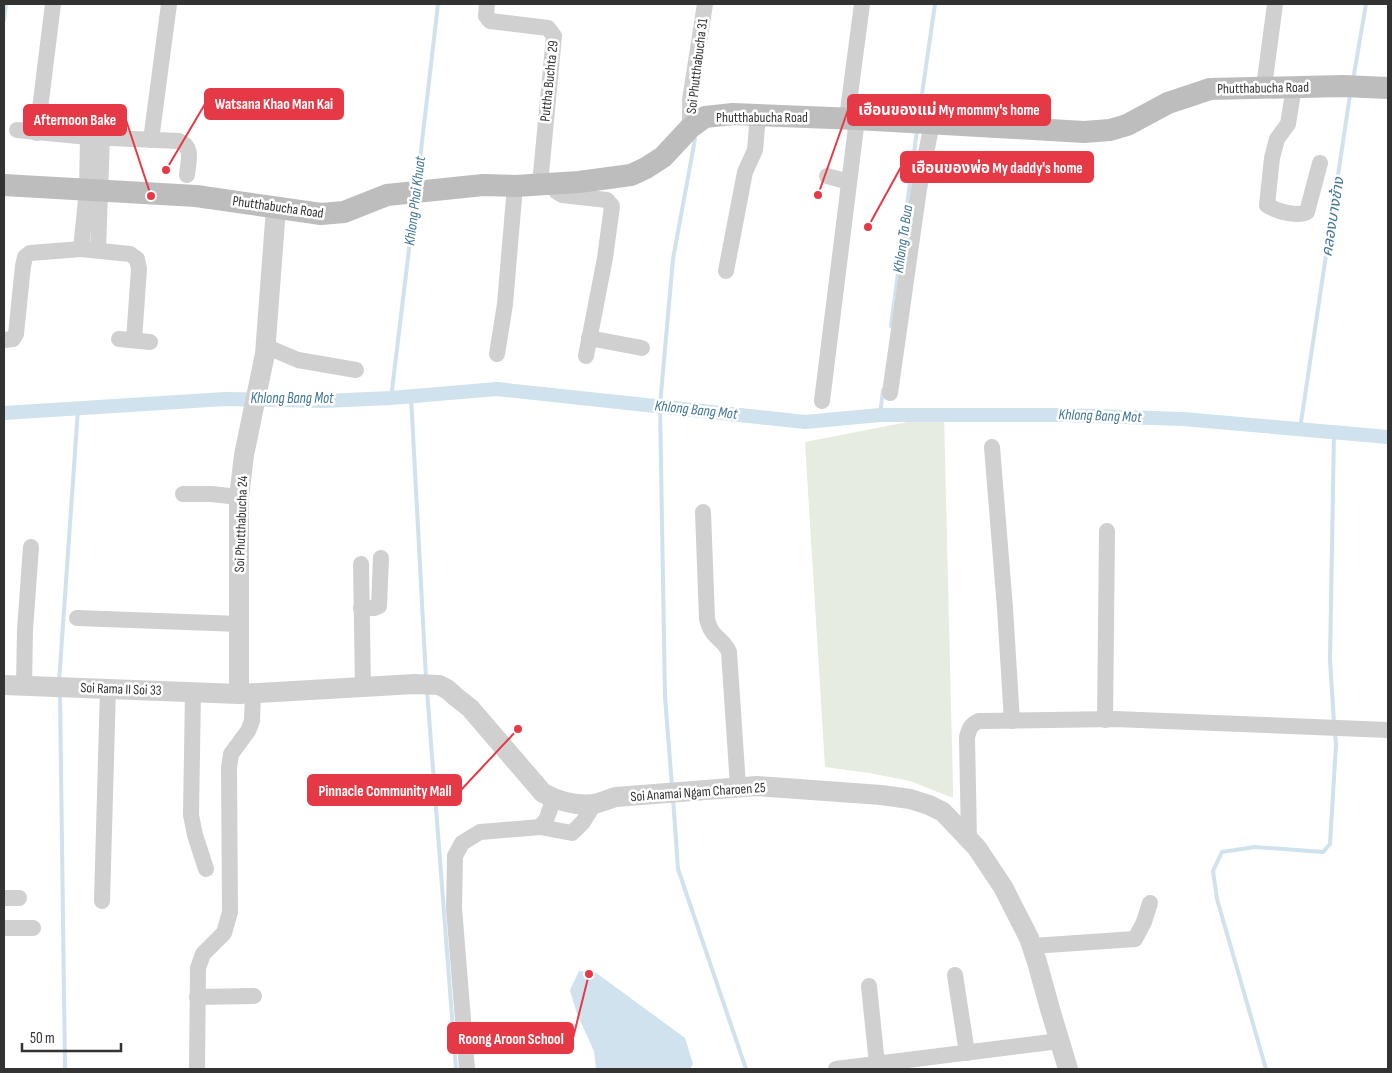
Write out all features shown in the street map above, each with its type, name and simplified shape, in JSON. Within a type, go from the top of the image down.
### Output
[{"type":"main road","name":"Phutthabucha Road","points":[[4,184],[196,196],[321,214],[333,214],[354,209],[387,195],[483,185],[515,186],[546,184],[631,175],[663,157],[690,128],[705,118],[716,115],[852,118],[1084,132],[1110,130],[1127,125],[1168,103],[1210,89],[1343,86],[1378,88]]},
{"type":"street","points":[[37,132],[52,4]]},
{"type":"street","points":[[151,140],[169,4]]},
{"type":"street","name":"Puttha Buchta 29","points":[[486,4],[486,16],[490,21],[548,28],[554,36],[546,184]]},
{"type":"street","name":"Soi Phutthabucha 31","points":[[690,128],[690,100],[705,4]]},
{"type":"street","points":[[822,401],[849,182],[852,118],[862,4]]},
{"type":"street","points":[[1264,87],[1275,4]]},
{"type":"street","points":[[1294,87],[1288,124],[1278,139],[1272,158],[1267,205],[1272,208],[1299,214],[1306,212],[1320,163]]},
{"type":"street","points":[[726,272],[745,172],[755,150],[758,115]]},
{"type":"street","points":[[890,393],[919,189],[922,123]]},
{"type":"street","points":[[17,130],[95,137],[180,141],[189,148],[187,176]]},
{"type":"street","points":[[95,137],[93,191],[98,250]]},
{"type":"street","points":[[827,176],[849,182]]},
{"type":"street","points":[[546,184],[562,195],[607,200],[612,206],[605,258],[586,356]]},
{"type":"street","points":[[497,354],[504,304],[515,186]]},
{"type":"street","points":[[81,249],[93,191]]},
{"type":"street","name":"Soi Phutthabucha 24","points":[[252,693],[240,624],[239,497],[244,455],[265,350],[276,208]]},
{"type":"street","points":[[4,340],[13,339],[16,334],[25,257],[30,253],[81,249],[134,256],[140,269],[126,340],[150,342]]},
{"type":"street","points":[[590,338],[642,348]]},
{"type":"street","points":[[265,350],[298,360],[356,370]]},
{"type":"street","points":[[992,447],[1012,720]]},
{"type":"street","points":[[183,494],[239,497]]},
{"type":"street","points":[[703,512],[707,619],[712,634],[724,644],[729,652],[738,786]]},
{"type":"street","points":[[1105,720],[1106,531]]},
{"type":"street","points":[[24,685],[25,630],[31,548]]},
{"type":"street","points":[[362,608],[379,606],[381,558]]},
{"type":"street","points":[[361,564],[363,688]]},
{"type":"street","points":[[77,618],[240,624]]},
{"type":"street","name":"Soi Rama II Soi 33","points":[[4,684],[252,693]]},
{"type":"street","name":"Soi Anamai Ngam Charoen 25","points":[[252,693],[415,684],[438,685],[447,689],[470,708],[543,793],[568,803],[594,804],[616,797],[757,786],[834,791],[910,799],[929,805],[943,812],[969,840],[1003,887],[1032,946],[1068,1069]]},
{"type":"street","points":[[102,901],[108,688]]},
{"type":"street","points":[[193,692],[191,815],[206,869]]},
{"type":"street","points":[[197,1069],[198,968],[203,954],[224,933],[230,912],[229,768],[231,754],[252,721],[252,693]]},
{"type":"street","points":[[969,840],[966,737],[973,723],[979,721],[1105,720],[1236,723],[1388,730]]},
{"type":"street","points":[[540,827],[550,811],[554,798]]},
{"type":"street","points":[[467,1069],[454,908],[455,856],[462,843],[480,832],[540,827],[572,833],[583,822],[594,804]]},
{"type":"street","points":[[1032,946],[1135,939],[1144,922],[1150,903]]},
{"type":"street","points":[[4,928],[33,928]]},
{"type":"street","points":[[955,975],[967,1052]]},
{"type":"street","points":[[869,986],[878,1064]]},
{"type":"street","points":[[197,996],[254,996]]},
{"type":"street","points":[[836,1069],[1059,1041]]},
{"type":"shaded area","points":[[944,415],[953,798],[910,781],[825,767],[805,442]]},
{"type":"water","points":[[579,971],[595,972],[685,1038],[693,1064],[690,1069],[596,1069],[594,1051],[577,1014],[570,990]]},
{"type":"waterway","points":[[4,20],[6,4]]},
{"type":"waterway","name":"Khlong Phai Khuat","points":[[417,185],[438,4]]},
{"type":"waterway","name":"Khlong Ta Bua","points":[[919,115],[935,4]]},
{"type":"waterway","name":"คลองบางช้าง","points":[[1353,80],[1366,4]]},
{"type":"waterway","name":"คลองบางช้าง","points":[[1300,429],[1350,95]]},
{"type":"waterway","name":"Khlong Ta Bua","points":[[891,326],[917,130]]},
{"type":"waterway","points":[[672,786],[665,697],[660,405],[673,259],[695,139]]},
{"type":"waterway","name":"Khlong Phai Khuat","points":[[391,398],[415,200]]},
{"type":"waterway","name":"Khlong Bang Mot","points":[[4,413],[225,399],[324,401],[391,398],[497,389],[805,422],[880,415],[1062,415],[1183,419],[1388,437]]},
{"type":"waterway","name":"Khlong Ta Bua","points":[[880,415],[883,390]]},
{"type":"waterway","points":[[411,396],[426,678]]},
{"type":"waterway","points":[[59,682],[78,409]]},
{"type":"waterway","points":[[1334,432],[1330,660],[1334,723]]},
{"type":"waterway","points":[[427,690],[456,1069]]},
{"type":"waterway","points":[[60,694],[65,1069]]},
{"type":"waterway","points":[[1266,1069],[1217,899],[1213,871],[1222,852],[1255,847],[1323,852],[1330,844],[1336,745],[1335,733]]},
{"type":"waterway","points":[[673,798],[678,869],[746,1069]]},
{"type":"place","name":"Watsana Khao Man Kai","points":[[166,170]]},
{"type":"place","name":"เฮือนของแม่ My mommy's home","points":[[818,195]]},
{"type":"place","name":"Afternoon Bake","points":[[151,196]]},
{"type":"place","name":"เฮือนของพ่อ My daddy's home","points":[[868,227]]},
{"type":"place","name":"Pinnacle Community Mall","points":[[518,729]]},
{"type":"place","name":"Roong Aroon School","points":[[589,974]]}]
